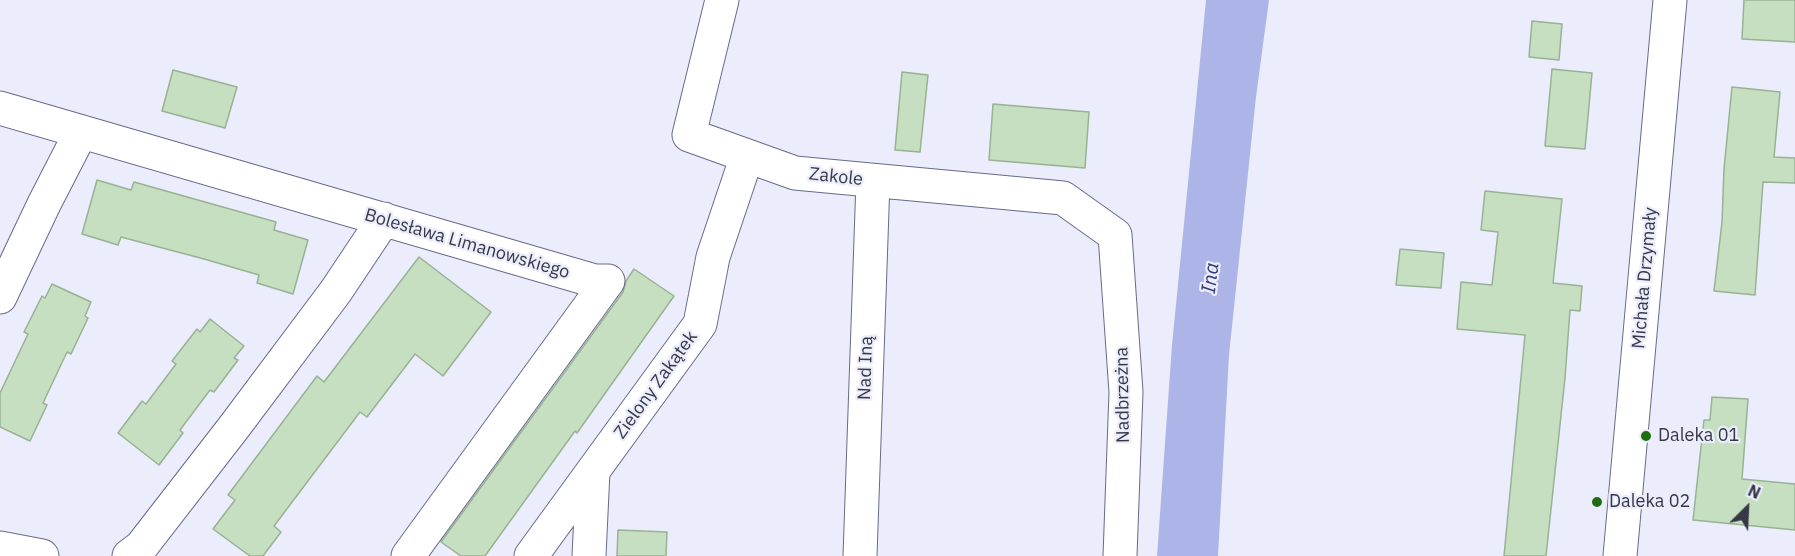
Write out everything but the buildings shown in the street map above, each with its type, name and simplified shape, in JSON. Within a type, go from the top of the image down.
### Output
[{"type":"street","name":"Zakole","points":[[722,0],[689,135],[795,173],[1063,198],[1115,235]]},
{"type":"street","name":"Michała Drzymały","points":[[1620,556],[1670,0]]},
{"type":"street","name":"Bolesława Limanowskiego","points":[[0,108],[595,281],[608,281],[408,556]]},
{"type":"street","points":[[0,297],[81,132]]},
{"type":"street","name":"Zielony Zakątek","points":[[531,556],[700,324],[713,257],[747,156]]},
{"type":"street","name":"Nad Iną","points":[[860,556],[873,181]]},
{"type":"street","points":[[129,556],[141,548],[241,418],[336,291],[384,219]]},
{"type":"street","name":"Nadbrzeżna","points":[[1115,235],[1126,392],[1120,556]]},
{"type":"street","points":[[589,556],[593,471]]},
{"type":"street","points":[[0,548],[42,556]]},
{"type":"water","name":"Ina","points":[[1206,0],[1269,0],[1256,97],[1229,355],[1218,556],[1157,556],[1172,345]]},
{"type":"place","name":"Daleka 01","points":[[1646,436]]},
{"type":"place","name":"Daleka 02","points":[[1597,502]]}]
